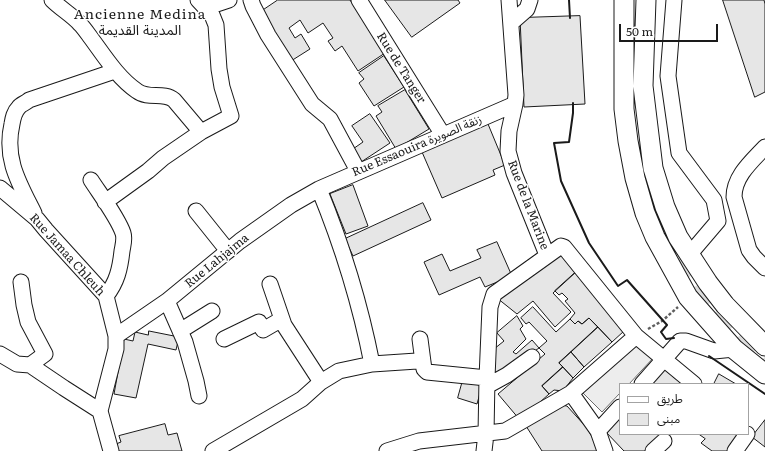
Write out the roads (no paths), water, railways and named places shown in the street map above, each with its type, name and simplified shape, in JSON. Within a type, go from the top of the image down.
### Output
[{"type":"main road","points":[[646,0],[643,86],[653,168],[665,207],[678,237],[708,283],[725,305],[765,346]]},
{"type":"main road","points":[[622,4],[624,109],[628,142],[635,178],[645,213],[655,237],[688,297],[734,349],[765,374]]},
{"type":"main road","points":[[669,263],[689,255]]},
{"type":"street","points":[[52,0],[67,14],[81,24],[115,71],[130,86],[144,95],[166,95],[170,97],[200,132]]},
{"type":"street","points":[[202,4],[229,0]]},
{"type":"street","name":"Rue de Tanger","points":[[359,0],[443,135]]},
{"type":"street","name":"Rue de la Marine","points":[[510,0],[515,104],[509,131],[508,151],[514,173],[547,255],[562,246],[636,336],[693,383]]},
{"type":"street","points":[[511,23],[527,9],[530,0]]},
{"type":"street","points":[[674,0],[668,76],[679,153],[714,200],[718,221]]},
{"type":"street","points":[[256,2],[268,35],[312,104],[330,119],[358,171]]},
{"type":"street","points":[[105,202],[200,132],[230,117],[231,114],[222,87],[219,69],[216,25],[212,15],[202,4]]},
{"type":"street","points":[[37,219],[18,181],[5,148],[14,114],[18,107],[29,100],[115,71]]},
{"type":"street","name":"Rue Essaouira زنقة الصويرة","points":[[319,188],[515,104]]},
{"type":"street","points":[[765,146],[737,180],[734,188],[736,204],[749,250],[765,268]]},
{"type":"street","points":[[91,180],[124,235],[119,272],[106,296]]},
{"type":"street","name":"Rue Jamaa Chleuh","points":[[0,188],[37,219],[106,296],[116,336],[116,349],[100,411],[111,451]]},
{"type":"street","points":[[319,188],[344,253],[362,319],[372,364]]},
{"type":"street","name":"Rue Lahjajma","points":[[116,336],[167,301],[228,251],[290,205],[319,188]]},
{"type":"street","points":[[689,255],[718,221],[736,204]]},
{"type":"street","points":[[196,211],[228,251]]},
{"type":"street","points":[[484,451],[486,434],[490,307],[494,294],[547,255]]},
{"type":"street","points":[[21,282],[28,322],[45,354],[30,365]]},
{"type":"street","points":[[270,284],[284,324],[321,382]]},
{"type":"street","points":[[167,301],[185,342],[199,396]]},
{"type":"street","points":[[180,331],[212,311]]},
{"type":"street","points":[[224,339],[259,322],[264,330],[282,319]]},
{"type":"street","points":[[387,451],[418,441],[505,431],[571,393],[636,336]]},
{"type":"street","points":[[420,339],[424,369],[427,372],[487,382],[507,375],[532,358]]},
{"type":"street","points":[[643,383],[677,343],[682,341],[714,351],[734,349]]},
{"type":"street","points":[[0,354],[17,364],[30,365],[100,411]]},
{"type":"street","points":[[213,451],[238,444],[302,399],[321,382],[339,371],[372,364],[423,362]]},
{"type":"street","points":[[571,393],[598,431],[605,451]]},
{"type":"street","points":[[598,431],[619,408]]},
{"type":"street","points":[[735,451],[746,435]]},
{"type":"tunnel","points":[[664,228],[684,266],[708,300],[765,362]]},
{"type":"district","name":"Ancienne Medina المدينة القديمة","points":[[140,24]]}]
